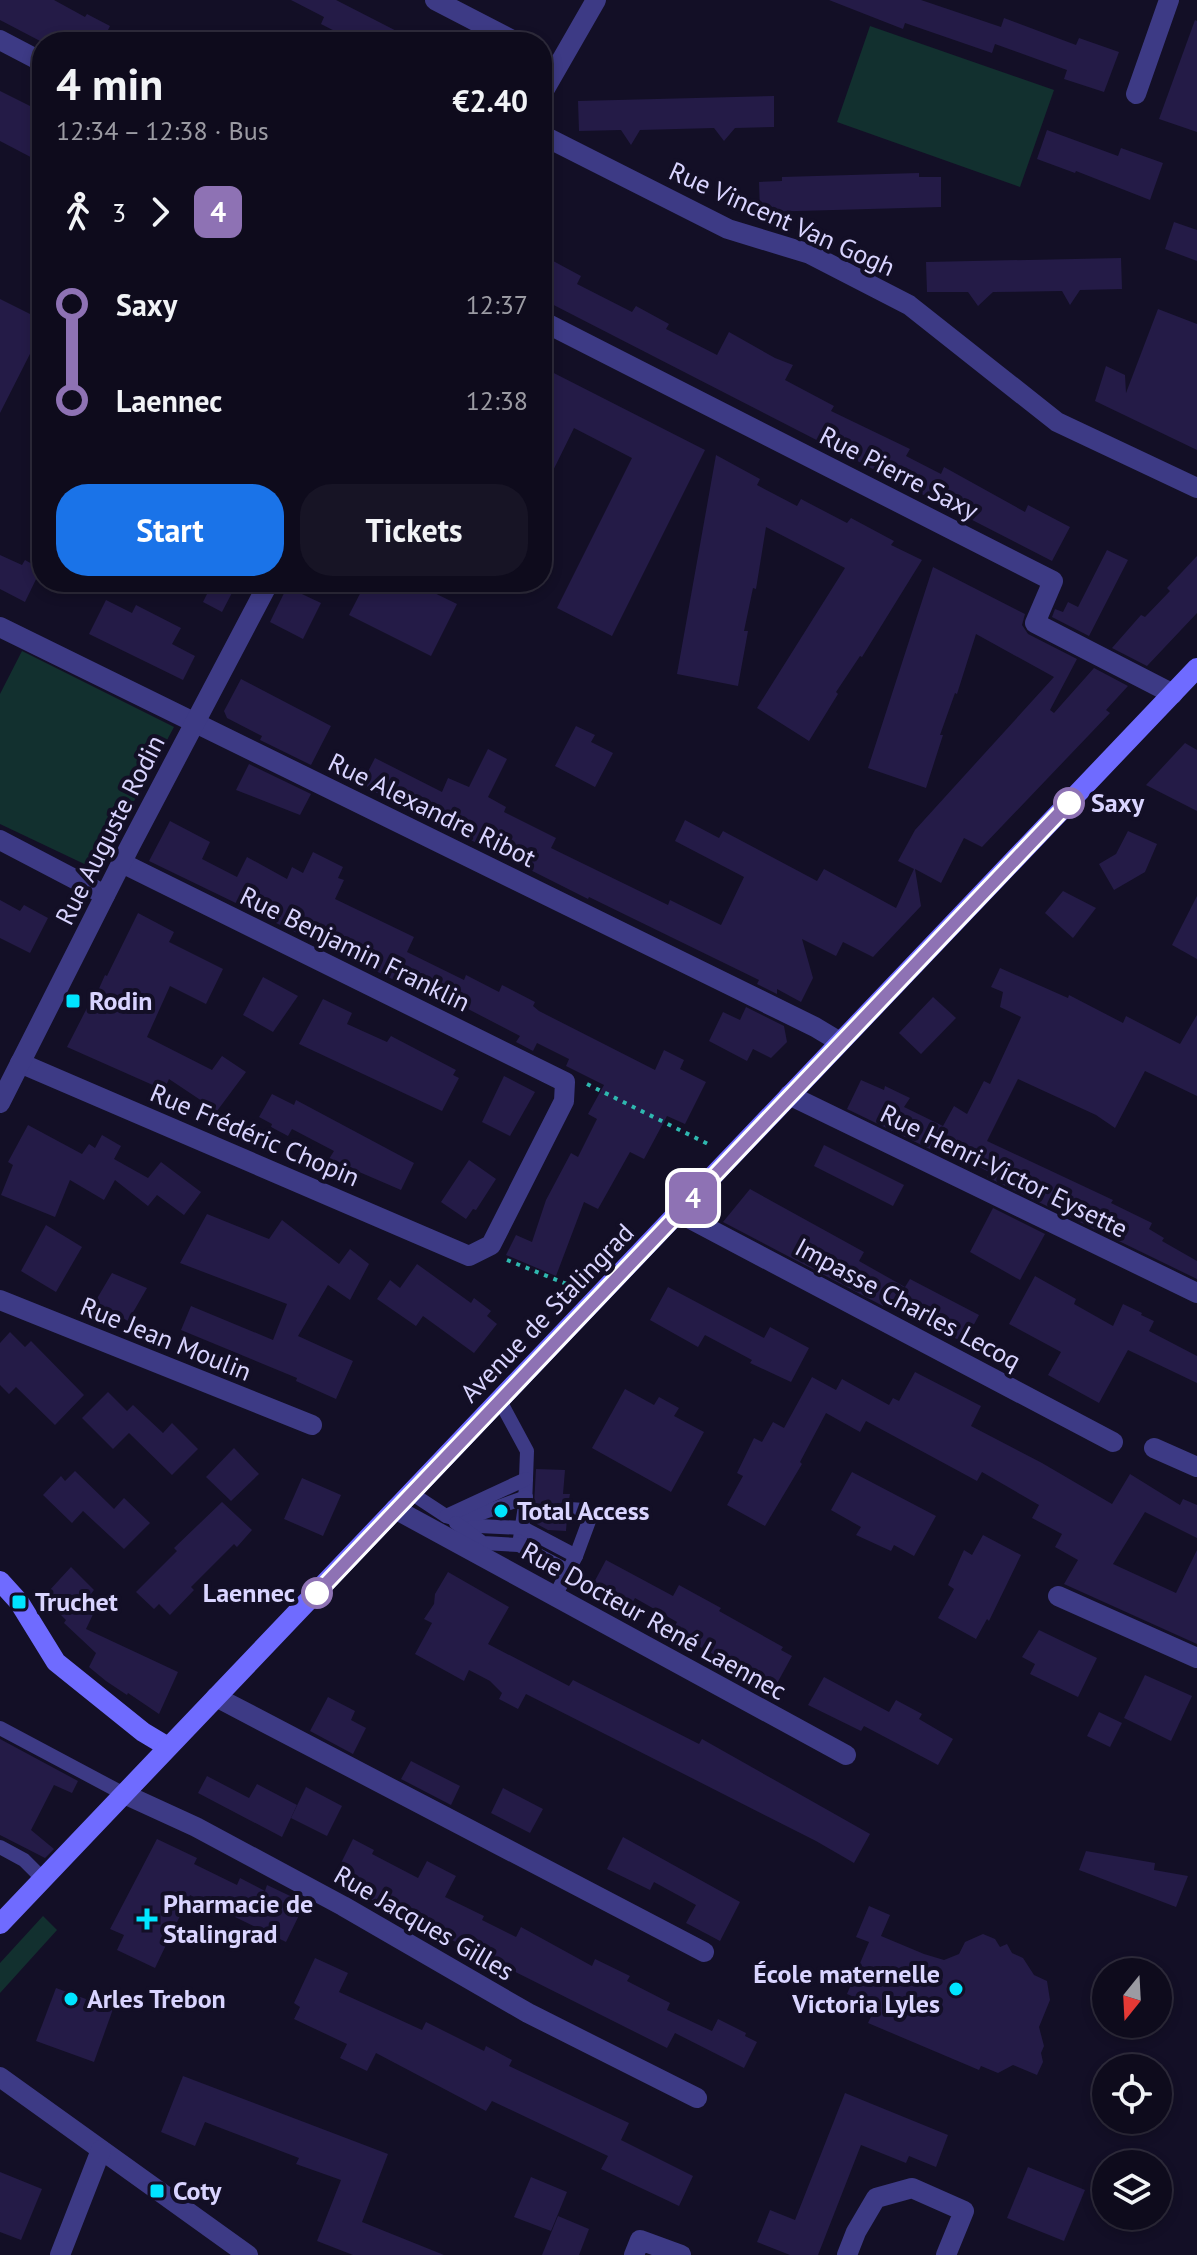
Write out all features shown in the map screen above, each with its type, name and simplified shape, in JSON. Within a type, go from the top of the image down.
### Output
[{"type":"main road","name":"Avenue de Stalingrad","points":[[0,1924],[1197,668]]},
{"type":"main road","points":[[0,1581],[19,1602],[56,1662],[143,1732],[168,1747]]},
{"type":"street","points":[[435,0],[497,32]]},
{"type":"street","points":[[552,57],[596,0]]},
{"type":"street","points":[[1136,94],[1161,2]]},
{"type":"street","points":[[0,40],[32,57]]},
{"type":"street","name":"Rue Vincent Van Gogh","points":[[552,140],[728,229],[810,254],[909,305],[1057,422],[1197,488]]},
{"type":"street","name":"Rue Pierre Saxy","points":[[552,326],[1053,581],[1035,623],[1173,694]]},
{"type":"street","name":"Rue Auguste Rodin","points":[[3,1089],[20,1063],[264,592]]},
{"type":"street","name":"Rue Alexandre Ribot","points":[[0,627],[801,1020],[840,1042]]},
{"type":"street","points":[[0,840],[105,895]]},
{"type":"street","name":"Rue Benjamin Franklin","points":[[122,863],[565,1082]]},
{"type":"street","name":"Rue Frédéric Chopin","points":[[20,1063],[476,1252]]},
{"type":"street","points":[[476,1252],[491,1245],[564,1101],[565,1082]]},
{"type":"street","name":"Rue Henri-Victor Eysette","points":[[789,1095],[1197,1293]]},
{"type":"street","name":"Impasse Charles Lecoq","points":[[679,1213],[1113,1442]]},
{"type":"street","name":"Rue Jean Moulin","points":[[0,1300],[312,1425]]},
{"type":"street","points":[[1154,1448],[1197,1467]]},
{"type":"street","name":"Rue Docteur René Laennec","points":[[395,1509],[846,1755]]},
{"type":"street","points":[[1058,1596],[1197,1658]]},
{"type":"street","points":[[216,1697],[704,1952]]},
{"type":"street","name":"Rue Jacques Gilles","points":[[124,1794],[196,1827],[343,1906],[528,2013],[697,2098]]},
{"type":"street","points":[[0,2077],[248,2255]]},
{"type":"street","points":[[60,2255],[101,2150]]},
{"type":"street","points":[[847,2255],[856,2232],[876,2198],[912,2188],[964,2211],[946,2255]]},
{"type":"street","points":[[634,2255],[640,2240],[681,2255]]},
{"type":"lane","points":[[500,1401],[527,1451],[526,1497],[519,1545]]},
{"type":"lane","points":[[446,1516],[526,1479]]},
{"type":"lane","points":[[411,1493],[483,1543],[519,1545],[568,1571]]},
{"type":"lane","points":[[446,1516],[482,1513],[526,1497]]},
{"type":"lane","points":[[555,1596],[576,1556],[589,1515],[585,1510],[569,1509]]},
{"type":"lane","points":[[446,1516],[479,1526],[523,1528],[576,1556]]},
{"type":"lane","points":[[0,1728],[124,1794]]},
{"type":"lane","points":[[0,1847],[24,1860],[43,1879]]},
{"type":"path","points":[[565,1082],[579,1080],[656,1117],[710,1144],[728,1161]]},
{"type":"path","points":[[476,1252],[574,1287]]},
{"type":"green space","points":[[870,26],[1054,90],[1020,187],[837,122]]},
{"type":"green space","points":[[22,651],[174,727],[97,870],[0,824],[0,694]]},
{"type":"green space","points":[[43,1916],[57,1930],[0,1993],[0,1963]]},
{"type":"building","points":[[0,0],[54,0],[110,26],[107,32],[32,32],[32,37],[0,20]]},
{"type":"building","points":[[291,0],[336,0],[398,32],[337,32],[321,24],[324,17]]},
{"type":"building","points":[[829,0],[921,0],[1001,27],[1004,18],[1076,45],[1079,38],[1119,52],[1104,92],[1064,79],[1067,70],[995,44],[992,53],[905,23],[903,29]]},
{"type":"building","points":[[1197,21],[1197,132],[1159,119]]},
{"type":"building","points":[[0,91],[32,107],[32,158],[0,141]]},
{"type":"building","points":[[774,96],[774,127],[735,128],[724,141],[714,128],[640,130],[631,145],[621,130],[579,131],[578,101]]},
{"type":"building","points":[[1047,130],[1118,156],[1121,148],[1163,163],[1150,200],[1037,159]]},
{"type":"building","points":[[919,173],[919,177],[941,177],[941,207],[760,212],[759,182],[782,181],[782,177]]},
{"type":"building","points":[[1174,222],[1197,230],[1197,261],[1165,249]]},
{"type":"building","points":[[1121,258],[1122,289],[1080,290],[1070,305],[1062,291],[993,292],[978,306],[968,292],[927,292],[926,262]]},
{"type":"building","points":[[552,260],[581,276],[577,284],[632,312],[636,306],[669,324],[666,329],[717,355],[729,332],[793,365],[785,380],[834,406],[831,411],[910,449],[906,456],[941,474],[944,467],[1025,512],[1028,505],[1070,527],[1052,561],[552,304]]},
{"type":"building","points":[[0,299],[32,315],[32,350],[0,413]]},
{"type":"building","points":[[1158,309],[1197,324],[1197,450],[1095,401],[1106,366],[1125,375],[1126,393]]},
{"type":"building","points":[[552,372],[705,450],[612,636],[557,608],[632,458],[574,428],[552,473]]},
{"type":"building","points":[[716,455],[760,479],[757,485],[797,506],[801,499],[847,523],[851,518],[894,541],[891,545],[922,560],[862,657],[836,692],[838,694],[809,741],[757,708],[845,568],[766,527],[756,589],[753,588],[744,631],[748,631],[738,686],[677,674]]},
{"type":"building","points":[[1107,550],[1128,560],[1089,636],[1052,617],[1055,609],[1063,612],[1068,602],[1078,607]]},
{"type":"building","points":[[0,555],[22,565],[25,560],[32,564],[32,588],[25,602],[0,589]]},
{"type":"building","points":[[1197,556],[1197,613],[1147,666],[1112,648],[1141,615],[1145,617],[1170,591],[1167,588]]},
{"type":"building","points":[[933,567],[1025,614],[1022,625],[1028,634],[1077,659],[1050,710],[1054,713],[1094,668],[1128,686],[1106,710],[1110,713],[982,847],[964,838],[941,883],[915,869],[921,906],[873,957],[843,942],[836,956],[802,939],[813,978],[801,1002],[777,989],[777,994],[757,984],[759,980],[588,899],[361,785],[375,758],[442,792],[448,778],[469,787],[488,749],[507,759],[488,797],[506,807],[504,812],[556,838],[551,848],[668,905],[670,900],[721,925],[744,877],[675,841],[685,820],[719,838],[723,831],[817,881],[824,869],[896,908],[914,869],[898,861],[915,830],[1054,677],[976,634],[940,735],[943,735],[926,788],[868,768]]},
{"type":"building","points":[[208,592],[232,592],[222,612],[203,602]]},
{"type":"building","points":[[285,592],[298,592],[321,603],[303,639],[270,622]]},
{"type":"building","points":[[361,592],[432,592],[457,604],[431,656],[349,615]]},
{"type":"building","points":[[106,600],[132,613],[136,605],[181,628],[172,644],[195,656],[183,680],[89,634]]},
{"type":"building","points":[[241,679],[331,726],[311,765],[260,740],[262,736],[227,718],[224,711]]},
{"type":"building","points":[[576,726],[595,735],[591,742],[613,753],[595,787],[555,766]]},
{"type":"building","points":[[1185,743],[1197,750],[1197,811],[1146,785]]},
{"type":"building","points":[[249,764],[311,794],[300,815],[236,790]]},
{"type":"building","points":[[170,821],[210,842],[202,859],[237,877],[247,857],[287,879],[292,867],[303,873],[313,852],[343,867],[338,878],[344,880],[335,899],[414,937],[407,952],[464,980],[466,975],[499,992],[502,985],[535,1002],[533,1006],[539,1011],[655,1070],[664,1050],[684,1060],[680,1069],[706,1082],[685,1124],[667,1116],[644,1159],[630,1152],[598,1209],[584,1202],[556,1276],[506,1255],[516,1235],[532,1242],[546,1200],[571,1153],[578,1157],[597,1119],[588,1114],[604,1085],[566,1066],[569,1059],[537,1043],[533,1051],[516,1042],[520,1036],[470,1010],[442,997],[440,1002],[276,923],[278,919],[244,902],[242,906],[149,861]]},
{"type":"building","points":[[1128,831],[1157,844],[1145,872],[1114,890],[1099,864],[1116,854]]},
{"type":"building","points":[[1063,891],[1096,908],[1073,938],[1045,913]]},
{"type":"building","points":[[1197,896],[1197,959],[1172,945]]},
{"type":"building","points":[[0,900],[20,911],[24,905],[48,918],[30,953],[0,938]]},
{"type":"building","points":[[138,913],[174,932],[169,942],[223,969],[206,1004],[170,986],[147,1037],[212,1070],[222,1056],[246,1072],[217,1111],[169,1079],[164,1090],[67,1047],[87,1008],[90,1009]]},
{"type":"building","points":[[1000,968],[1068,998],[1069,995],[1123,1023],[1126,1016],[1180,1044],[1197,1015],[1197,1096],[1145,1071],[1115,1128],[1096,1115],[1018,1079],[987,1141],[1113,1200],[1111,1203],[1152,1223],[1149,1229],[1164,1238],[1162,1241],[1197,1261],[1197,1279],[987,1177],[989,1172],[935,1144],[932,1150],[847,1109],[861,1080],[884,1090],[885,1086],[910,1098],[904,1107],[943,1126],[954,1106],[967,1114],[984,1081],[990,1084],[1021,1017],[1000,1007],[1003,992],[991,987]]},
{"type":"building","points":[[263,977],[298,996],[273,1032],[243,1015]]},
{"type":"building","points":[[933,997],[956,1018],[921,1054],[899,1033]]},
{"type":"building","points":[[323,999],[352,1013],[347,1024],[387,1042],[391,1036],[456,1070],[453,1075],[459,1078],[442,1111],[299,1044]]},
{"type":"building","points":[[746,1007],[784,1026],[787,1042],[771,1058],[753,1049],[747,1061],[709,1041],[723,1012],[740,1020]]},
{"type":"building","points":[[504,1076],[535,1092],[510,1136],[482,1122]]},
{"type":"building","points":[[272,1094],[294,1105],[296,1100],[414,1163],[401,1190],[329,1159],[334,1151],[292,1129],[288,1136],[271,1127],[272,1124],[259,1117]]},
{"type":"building","points":[[28,1125],[82,1154],[89,1144],[95,1148],[102,1135],[121,1146],[114,1159],[148,1178],[161,1162],[201,1192],[184,1215],[157,1195],[148,1206],[115,1180],[104,1200],[70,1180],[55,1217],[1,1195],[13,1165],[8,1162]]},
{"type":"building","points":[[824,1145],[904,1185],[893,1206],[814,1166]]},
{"type":"building","points":[[469,1160],[496,1179],[476,1210],[473,1209],[466,1219],[441,1202]]},
{"type":"building","points":[[750,1189],[864,1252],[859,1261],[905,1287],[910,1279],[979,1315],[964,1343],[886,1300],[883,1306],[723,1222]]},
{"type":"building","points":[[993,1208],[1045,1234],[1020,1280],[970,1252]]},
{"type":"building","points":[[207,1214],[269,1239],[282,1220],[339,1264],[350,1249],[369,1264],[350,1300],[328,1285],[298,1336],[353,1361],[336,1399],[296,1381],[297,1378],[181,1330],[191,1306],[273,1340],[287,1304],[180,1263]]},
{"type":"building","points":[[46,1225],[82,1247],[56,1292],[21,1271]]},
{"type":"building","points":[[417,1264],[471,1303],[474,1298],[491,1311],[487,1316],[497,1324],[474,1353],[423,1316],[416,1326],[377,1299],[390,1280],[400,1288]]},
{"type":"building","points":[[112,1273],[147,1288],[128,1321],[95,1302]]},
{"type":"building","points":[[1035,1276],[1076,1299],[1074,1304],[1113,1326],[1123,1304],[1142,1313],[1154,1321],[1149,1331],[1197,1356],[1197,1383],[1128,1350],[1099,1403],[1048,1375],[1061,1352],[1009,1324]]},
{"type":"building","points":[[668,1287],[764,1338],[770,1327],[809,1348],[791,1382],[750,1363],[752,1360],[705,1335],[698,1347],[650,1320]]},
{"type":"building","points":[[10,1332],[25,1347],[31,1341],[84,1395],[55,1425],[16,1387],[9,1394],[0,1385],[0,1343]]},
{"type":"building","points":[[915,1372],[981,1406],[971,1426],[1112,1504],[1130,1474],[1180,1505],[1183,1499],[1197,1505],[1197,1538],[1145,1512],[1113,1564],[1176,1593],[1197,1550],[1197,1644],[1064,1584],[1078,1560],[1055,1547],[1062,1534],[1032,1518],[1039,1505],[982,1472],[977,1481],[866,1421],[860,1432],[826,1413],[800,1462],[802,1464],[765,1526],[727,1505],[743,1476],[737,1473],[754,1438],[762,1442],[773,1422],[784,1428],[812,1377],[836,1390],[842,1379],[889,1405],[893,1398],[899,1401]]},
{"type":"building","points":[[625,1389],[654,1405],[659,1397],[679,1408],[674,1416],[704,1432],[671,1492],[592,1448]]},
{"type":"building","points":[[108,1392],[127,1411],[133,1405],[163,1433],[172,1423],[198,1449],[172,1475],[129,1433],[113,1449],[82,1418]]},
{"type":"building","points":[[234,1448],[259,1474],[231,1501],[206,1477]]},
{"type":"building","points":[[536,1469],[565,1470],[563,1494],[570,1494],[559,1509],[560,1514],[567,1518],[566,1531],[548,1530],[533,1522]]},
{"type":"building","points":[[75,1471],[114,1509],[124,1498],[150,1523],[124,1549],[83,1511],[72,1523],[43,1495],[61,1476],[65,1481]]},
{"type":"building","points":[[852,1472],[936,1516],[914,1556],[894,1545],[891,1551],[856,1535],[861,1527],[831,1510]]},
{"type":"building","points":[[302,1478],[341,1495],[323,1536],[284,1519]]},
{"type":"building","points":[[222,1502],[252,1530],[191,1587],[194,1590],[170,1615],[159,1604],[154,1609],[136,1592],[177,1551],[174,1548]]},
{"type":"building","points":[[983,1535],[1021,1555],[989,1621],[987,1619],[976,1639],[938,1618],[954,1589],[948,1585],[964,1550],[972,1555]]},
{"type":"building","points":[[606,1560],[673,1596],[679,1585],[783,1647],[781,1650],[792,1656],[775,1687],[672,1632],[677,1622],[635,1598],[629,1609],[591,1588]]},
{"type":"building","points":[[71,1567],[94,1590],[87,1599],[96,1608],[86,1629],[178,1672],[159,1714],[89,1667],[96,1653],[64,1623],[66,1620],[54,1608],[58,1603],[48,1592]]},
{"type":"building","points":[[448,1572],[509,1607],[488,1644],[569,1686],[573,1680],[699,1744],[702,1739],[870,1834],[854,1863],[526,1694],[518,1709],[499,1699],[502,1693],[490,1681],[469,1670],[464,1681],[415,1654],[432,1623],[424,1619]]},
{"type":"building","points":[[1039,1630],[1097,1658],[1078,1697],[1030,1674],[1035,1664],[1022,1657]]},
{"type":"building","points":[[1145,1675],[1192,1696],[1171,1741],[1124,1718]]},
{"type":"building","points":[[824,1677],[889,1712],[896,1700],[922,1714],[919,1719],[953,1739],[938,1765],[864,1726],[861,1731],[808,1705]]},
{"type":"building","points":[[328,1697],[355,1711],[351,1720],[366,1728],[353,1754],[310,1731]]},
{"type":"building","points":[[1099,1712],[1122,1723],[1110,1747],[1087,1736]]},
{"type":"building","points":[[0,1739],[78,1781],[72,1793],[54,1785],[31,1830],[54,1849],[45,1858],[0,1835]]},
{"type":"building","points":[[411,1761],[460,1786],[451,1805],[401,1779]]},
{"type":"building","points":[[207,1776],[249,1798],[257,1784],[297,1805],[282,1837],[198,1793]]},
{"type":"building","points":[[306,1787],[342,1806],[327,1836],[291,1818]]},
{"type":"building","points":[[503,1788],[543,1809],[530,1833],[491,1813]]},
{"type":"building","points":[[623,1837],[740,1902],[720,1941],[686,1923],[696,1905],[654,1882],[650,1890],[607,1869]]},
{"type":"building","points":[[157,1839],[197,1858],[194,1864],[237,1885],[240,1878],[265,1891],[267,1885],[305,1903],[286,1942],[190,1895],[155,1968],[117,1950],[124,1935],[110,1929]]},
{"type":"building","points":[[353,1839],[374,1850],[372,1854],[418,1878],[427,1861],[456,1876],[445,1897],[484,1916],[482,1920],[516,1937],[521,1927],[592,1966],[595,1959],[630,1976],[627,1981],[670,2003],[667,2010],[712,2031],[718,2019],[746,2033],[745,2036],[757,2042],[744,2068],[675,2033],[667,2048],[366,1897],[369,1891],[346,1881],[349,1875],[338,1869]]},
{"type":"building","points":[[1086,1851],[1155,1863],[1154,1870],[1188,1876],[1176,1907],[1079,1870]]},
{"type":"building","points":[[869,1906],[890,1915],[881,1936],[944,1960],[959,1954],[965,1942],[983,1934],[995,1939],[1000,1947],[1007,1944],[1012,1953],[1023,1958],[1034,1975],[1047,1981],[1050,2000],[1039,2027],[1044,2046],[1041,2053],[1043,2062],[1037,2075],[1013,2065],[998,2073],[981,2066],[979,2070],[868,2023],[876,2006],[847,1994],[869,1942],[856,1937]]},
{"type":"building","points":[[315,1958],[348,1973],[339,1992],[422,2030],[426,2022],[484,2051],[486,2046],[512,2060],[509,2066],[629,2123],[621,2140],[693,2176],[679,2206],[601,2169],[608,2156],[492,2101],[486,2111],[376,2053],[367,2071],[340,2058],[347,2044],[294,2019],[300,2007],[294,2003]]},
{"type":"building","points":[[56,1988],[113,2009],[94,2062],[36,2041]]},
{"type":"building","points":[[183,2076],[388,2154],[362,2222],[444,2255],[353,2255],[317,2241],[341,2180],[296,2164],[299,2158],[205,2122],[195,2146],[161,2132]]},
{"type":"building","points":[[845,2093],[948,2135],[936,2167],[909,2156],[906,2163],[861,2145],[818,2255],[790,2255],[757,2242],[770,2210],[795,2220]]},
{"type":"building","points":[[1028,2167],[1085,2190],[1064,2241],[1007,2218]]},
{"type":"building","points":[[0,2172],[42,2189],[21,2240],[0,2232]]},
{"type":"building","points":[[531,2177],[567,2192],[551,2231],[514,2217]]},
{"type":"building","points":[[558,2216],[589,2229],[579,2255],[542,2255]]},
{"type":"bus line","name":"4","points":[[317,1593],[1069,803]]},
{"type":"place","name":"Saxy","points":[[1069,803]]},
{"type":"place","name":"Rodin","points":[[73,1001]]},
{"type":"place","name":"Total Access","points":[[501,1511]]},
{"type":"place","name":"Laennec","points":[[317,1593]]},
{"type":"place","name":"Truchet","points":[[19,1602]]},
{"type":"place","name":"Pharmacie de Stalingrad","points":[[147,1919]]},
{"type":"place","name":"École maternelle Victoria Lyles","points":[[956,1989]]},
{"type":"place","name":"Arles Trebon","points":[[71,1999]]},
{"type":"place","name":"Coty","points":[[157,2191]]}]
